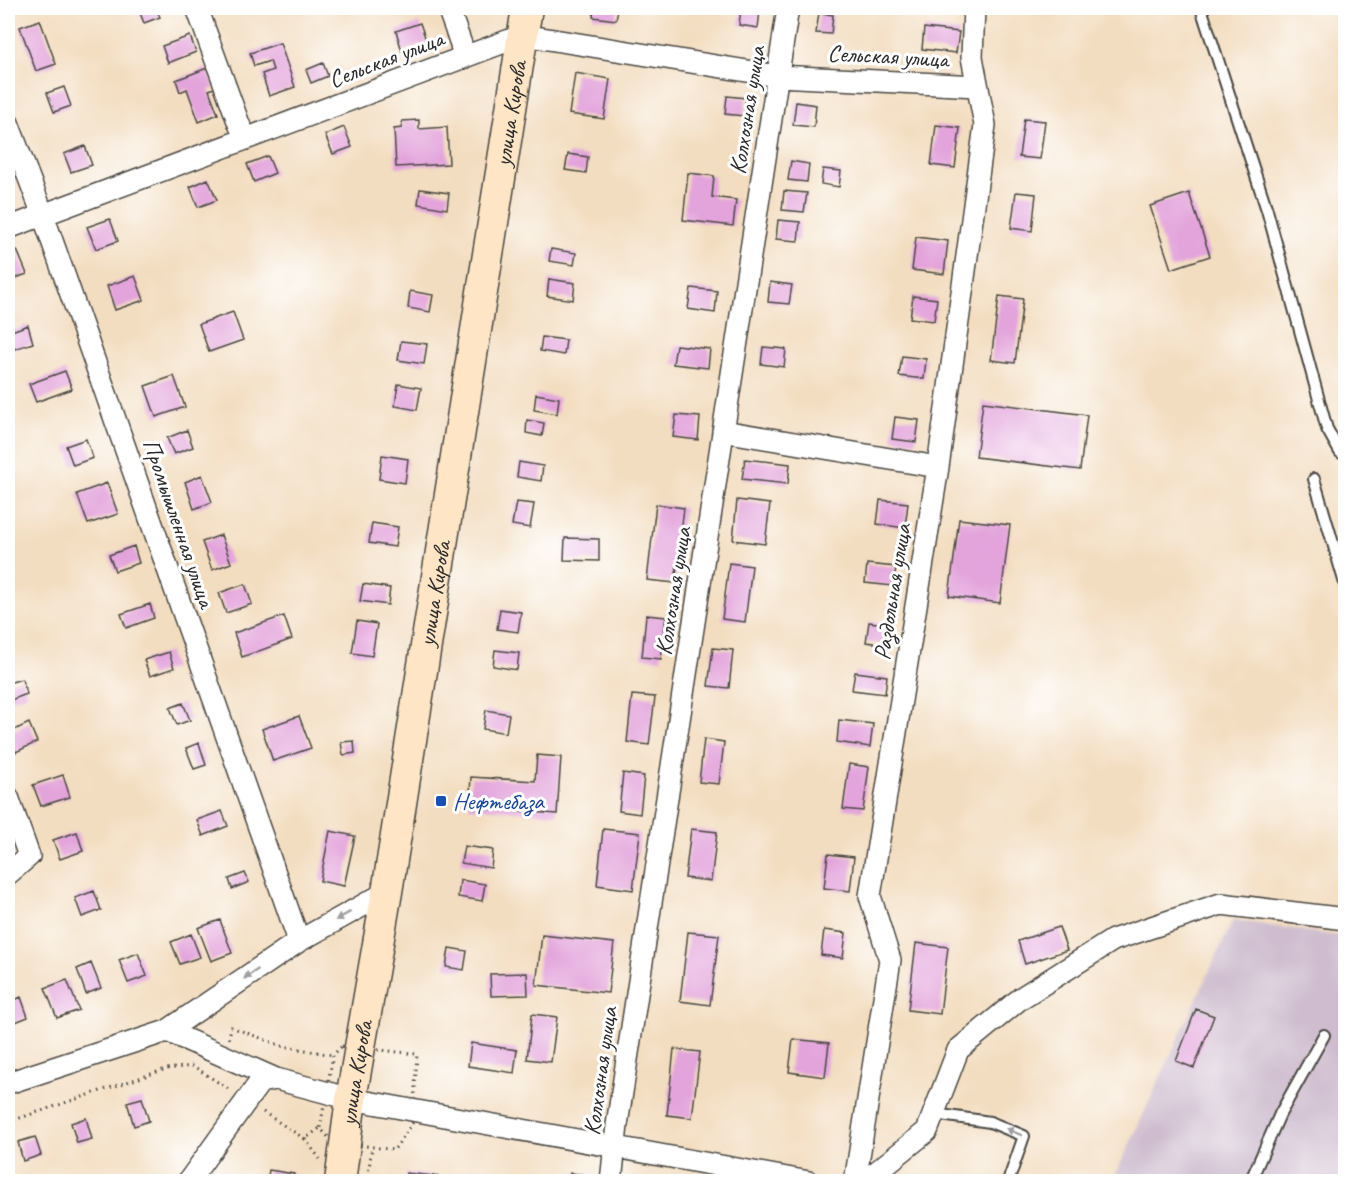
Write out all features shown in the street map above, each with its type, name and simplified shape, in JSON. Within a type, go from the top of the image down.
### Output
[{"type":"main road","name":"улица Кирова","points":[[340,1182],[351,1099],[387,892],[525,21]]},
{"type":"street","points":[[197,8],[246,139]]},
{"type":"street","points":[[448,8],[461,44],[463,58]]},
{"type":"street","name":"Колхозная улица","points":[[610,1182],[788,8]]},
{"type":"street","name":"Раздольная улица","points":[[855,1182],[890,960],[870,896],[938,467],[985,125],[972,57],[974,8]]},
{"type":"street","name":"Сельская улица","points":[[8,228],[463,58],[525,21],[778,76],[977,86]]},
{"type":"street","name":"Промышленная улица","points":[[8,123],[43,215],[299,941]]},
{"type":"street","points":[[723,431],[938,467]]},
{"type":"street","points":[[8,797],[28,856],[8,874]]},
{"type":"street","points":[[8,1083],[167,1031],[299,941],[387,892]]},
{"type":"street","points":[[864,1182],[927,1131],[958,1050],[1021,998],[1113,940],[1221,904],[1346,919]]},
{"type":"street","points":[[167,1031],[276,1080],[351,1099],[809,1182]]},
{"type":"street","points":[[188,1182],[260,1082],[276,1080]]},
{"type":"lane","points":[[1201,8],[1267,210],[1327,429],[1340,452],[1346,456]]},
{"type":"lane","points":[[1314,479],[1346,587]]},
{"type":"lane","points":[[1251,1182],[1280,1114],[1324,1035]]},
{"type":"lane","points":[[933,1114],[990,1122],[1024,1136],[1008,1182]]},
{"type":"path","points":[[225,1057],[231,1027],[282,1046],[333,1055]]},
{"type":"path","points":[[8,1122],[166,1069],[193,1066],[305,1138],[320,1128]]},
{"type":"path","points":[[367,1182],[372,1147]]},
{"type":"shaded area","points":[[1233,920],[1345,937],[1345,1181],[1112,1182]]},
{"type":"building","points":[[138,8],[171,8],[158,13],[160,17],[144,23]]},
{"type":"building","points":[[594,8],[618,8],[616,20],[593,17]]},
{"type":"building","points":[[741,9],[760,11],[758,28],[739,25]]},
{"type":"building","points":[[819,13],[833,15],[831,34],[816,33]]},
{"type":"building","points":[[40,20],[56,64],[36,71],[20,27]]},
{"type":"building","points":[[420,23],[427,43],[402,51],[396,31]]},
{"type":"building","points":[[924,28],[959,32],[956,53],[922,49]]},
{"type":"building","points":[[190,36],[196,52],[168,63],[162,46]]},
{"type":"building","points":[[280,43],[295,87],[269,96],[262,74],[273,70],[270,61],[254,66],[250,53]]},
{"type":"building","points":[[323,63],[328,76],[311,83],[306,70]]},
{"type":"building","points":[[207,68],[215,88],[209,90],[218,114],[199,122],[187,89],[180,92],[176,80]]},
{"type":"building","points":[[575,73],[610,79],[604,119],[569,114]]},
{"type":"building","points":[[64,87],[71,106],[54,112],[47,93]]},
{"type":"building","points":[[727,96],[746,98],[744,116],[725,114]]},
{"type":"building","points":[[796,102],[816,105],[814,127],[793,125]]},
{"type":"building","points":[[1024,119],[1045,121],[1040,159],[1019,157]]},
{"type":"building","points":[[419,120],[419,129],[447,127],[449,164],[396,167],[394,129],[402,128],[402,121]]},
{"type":"building","points":[[936,125],[960,128],[955,168],[931,165]]},
{"type":"building","points":[[344,127],[352,147],[333,154],[325,135]]},
{"type":"building","points":[[85,146],[92,165],[71,172],[64,154]]},
{"type":"building","points":[[568,154],[588,157],[586,173],[565,170]]},
{"type":"building","points":[[268,156],[275,173],[254,182],[247,164]]},
{"type":"building","points":[[791,161],[809,164],[807,182],[788,180]]},
{"type":"building","points":[[823,169],[841,171],[839,187],[821,184]]},
{"type":"building","points":[[688,173],[714,176],[712,197],[736,200],[733,226],[683,220]]},
{"type":"building","points":[[208,179],[217,200],[198,207],[190,187]]},
{"type":"building","points":[[420,189],[449,193],[447,209],[418,204]]},
{"type":"building","points":[[784,191],[807,193],[804,212],[782,210]]},
{"type":"building","points":[[1016,192],[1036,194],[1032,231],[1011,228]]},
{"type":"building","points":[[1189,193],[1210,256],[1171,269],[1150,206]]},
{"type":"building","points":[[110,219],[118,241],[96,249],[87,227]]},
{"type":"building","points":[[778,220],[800,222],[798,241],[776,239]]},
{"type":"building","points":[[916,237],[948,241],[944,274],[912,270]]},
{"type":"building","points":[[551,249],[576,253],[574,265],[549,261]]},
{"type":"building","points":[[17,250],[27,274],[8,281],[8,253]]},
{"type":"building","points":[[135,276],[144,300],[115,310],[107,286]]},
{"type":"building","points":[[549,279],[575,283],[573,300],[547,296]]},
{"type":"building","points":[[770,282],[792,285],[789,304],[768,302]]},
{"type":"building","points":[[691,288],[717,291],[715,313],[688,309]]},
{"type":"building","points":[[410,291],[433,295],[430,312],[408,308]]},
{"type":"building","points":[[913,296],[937,299],[934,321],[910,318]]},
{"type":"building","points":[[999,296],[1023,299],[1015,363],[991,360]]},
{"type":"building","points":[[233,312],[243,340],[209,352],[199,324]]},
{"type":"building","points":[[28,325],[33,343],[14,349],[9,332]]},
{"type":"building","points":[[542,337],[566,340],[564,355],[540,351]]},
{"type":"building","points":[[401,341],[427,344],[424,364],[398,360]]},
{"type":"building","points":[[676,345],[710,349],[708,368],[673,364]]},
{"type":"building","points":[[763,347],[786,349],[784,367],[761,364]]},
{"type":"building","points":[[902,356],[926,359],[924,379],[899,376]]},
{"type":"building","points":[[65,371],[72,389],[36,402],[29,384]]},
{"type":"building","points":[[174,376],[185,407],[156,417],[145,386]]},
{"type":"building","points":[[398,384],[421,388],[417,410],[395,406]]},
{"type":"building","points":[[536,394],[559,398],[557,414],[534,410]]},
{"type":"building","points":[[983,402],[1087,415],[1080,470],[976,457]]},
{"type":"building","points":[[676,415],[700,417],[698,440],[673,437]]},
{"type":"building","points":[[895,417],[919,420],[916,442],[892,439]]},
{"type":"building","points":[[527,420],[544,423],[542,436],[526,433]]},
{"type":"building","points":[[187,430],[193,447],[174,454],[167,438]]},
{"type":"building","points":[[86,439],[93,458],[73,465],[66,446]]},
{"type":"building","points":[[382,455],[408,459],[405,483],[379,479]]},
{"type":"building","points":[[745,459],[790,464],[788,484],[742,479]]},
{"type":"building","points":[[519,462],[543,466],[541,481],[517,477]]},
{"type":"building","points":[[202,475],[212,502],[194,509],[185,482]]},
{"type":"building","points":[[107,483],[118,514],[88,524],[77,494]]},
{"type":"building","points":[[737,500],[770,504],[765,544],[733,540]]},
{"type":"building","points":[[880,500],[908,503],[905,528],[877,524]]},
{"type":"building","points":[[516,502],[534,504],[530,528],[512,525]]},
{"type":"building","points":[[656,504],[684,508],[675,583],[647,580]]},
{"type":"building","points":[[959,519],[1010,525],[1000,603],[949,596]]},
{"type":"building","points":[[372,523],[398,527],[395,547],[369,543]]},
{"type":"building","points":[[221,535],[231,563],[212,570],[202,542]]},
{"type":"building","points":[[565,538],[599,539],[599,561],[564,560]]},
{"type":"building","points":[[134,546],[139,563],[115,571],[109,555]]},
{"type":"building","points":[[729,563],[752,566],[745,622],[722,619]]},
{"type":"building","points":[[867,564],[896,567],[893,586],[865,583]]},
{"type":"building","points":[[245,584],[252,604],[226,613],[219,593]]},
{"type":"building","points":[[363,584],[390,588],[388,605],[360,601]]},
{"type":"building","points":[[150,604],[154,618],[126,628],[121,614]]},
{"type":"building","points":[[500,609],[521,612],[518,632],[497,629]]},
{"type":"building","points":[[646,615],[666,617],[661,659],[642,657]]},
{"type":"building","points":[[284,616],[292,639],[242,657],[234,633]]},
{"type":"building","points":[[357,621],[377,624],[372,656],[352,653]]},
{"type":"building","points":[[869,622],[891,625],[889,645],[866,642]]},
{"type":"building","points":[[713,648],[733,650],[729,688],[708,686]]},
{"type":"building","points":[[495,650],[519,653],[517,670],[493,666]]},
{"type":"building","points":[[169,652],[174,668],[150,676],[144,660]]},
{"type":"building","points":[[855,672],[887,676],[885,694],[852,690]]},
{"type":"building","points":[[22,679],[27,694],[8,701],[8,683]]},
{"type":"building","points":[[632,695],[655,697],[649,745],[627,742]]},
{"type":"building","points":[[183,703],[190,720],[177,725],[170,708]]},
{"type":"building","points":[[486,710],[509,714],[506,733],[483,729]]},
{"type":"building","points":[[299,716],[311,748],[273,761],[262,729]]},
{"type":"building","points":[[839,720],[873,724],[870,747],[837,742]]},
{"type":"building","points":[[29,723],[37,742],[16,752],[8,733]]},
{"type":"building","points":[[704,739],[724,742],[719,784],[699,782]]},
{"type":"building","points":[[354,741],[355,753],[343,755],[341,742]]},
{"type":"building","points":[[199,743],[206,765],[194,769],[186,748]]},
{"type":"building","points":[[537,755],[561,757],[557,814],[469,807],[471,777],[535,781]]},
{"type":"building","points":[[849,764],[869,767],[863,811],[843,809]]},
{"type":"building","points":[[623,773],[644,776],[640,814],[619,811]]},
{"type":"building","points":[[63,775],[70,797],[41,806],[33,785]]},
{"type":"building","points":[[222,811],[228,826],[203,836],[197,820]]},
{"type":"building","points":[[603,829],[640,833],[633,890],[597,885]]},
{"type":"building","points":[[691,829],[717,832],[711,881],[685,878]]},
{"type":"building","points":[[330,831],[355,836],[344,886],[320,881]]},
{"type":"building","points":[[77,832],[83,851],[60,859],[53,840]]},
{"type":"building","points":[[464,846],[493,850],[491,868],[461,863]]},
{"type":"building","points":[[828,854],[854,857],[850,891],[824,888]]},
{"type":"building","points":[[245,873],[249,882],[232,889],[229,879]]},
{"type":"building","points":[[460,880],[485,884],[482,901],[458,897]]},
{"type":"building","points":[[94,891],[101,910],[82,917],[75,898]]},
{"type":"building","points":[[220,920],[232,953],[211,961],[198,928]]},
{"type":"building","points":[[1059,927],[1067,950],[1025,964],[1018,941]]},
{"type":"building","points":[[824,930],[846,933],[843,958],[821,955]]},
{"type":"building","points":[[688,932],[719,935],[710,1005],[680,1001]]},
{"type":"building","points":[[191,934],[200,957],[180,964],[171,942]]},
{"type":"building","points":[[542,935],[614,943],[608,993],[536,985]]},
{"type":"building","points":[[916,943],[948,947],[940,1014],[908,1010]]},
{"type":"building","points":[[449,948],[467,951],[464,970],[446,967]]},
{"type":"building","points":[[138,953],[147,976],[128,983],[119,960]]},
{"type":"building","points":[[91,963],[101,988],[86,994],[77,969]]},
{"type":"building","points":[[527,973],[528,995],[491,996],[490,974]]},
{"type":"building","points":[[67,980],[79,1010],[57,1018],[45,988]]},
{"type":"building","points":[[21,997],[28,1017],[8,1025],[8,1003]]},
{"type":"building","points":[[1196,1009],[1214,1016],[1194,1068],[1176,1061]]},
{"type":"building","points":[[532,1014],[557,1017],[551,1062],[527,1059]]},
{"type":"building","points":[[793,1039],[829,1043],[825,1077],[789,1072]]},
{"type":"building","points":[[471,1043],[517,1050],[514,1073],[468,1066]]},
{"type":"building","points":[[674,1049],[700,1052],[692,1118],[667,1115]]},
{"type":"building","points":[[142,1098],[149,1121],[134,1126],[127,1102]]},
{"type":"building","points":[[86,1118],[92,1139],[77,1143],[71,1123]]},
{"type":"building","points":[[35,1137],[41,1155],[23,1161],[18,1142]]},
{"type":"building","points":[[269,1170],[294,1174],[293,1182],[267,1182]]},
{"type":"building","points":[[406,1173],[442,1177],[442,1182],[405,1182]]},
{"type":"building","points":[[570,1173],[587,1175],[587,1182],[569,1182]]},
{"type":"place","name":"Нефтебаза","points":[[441,801]]}]
